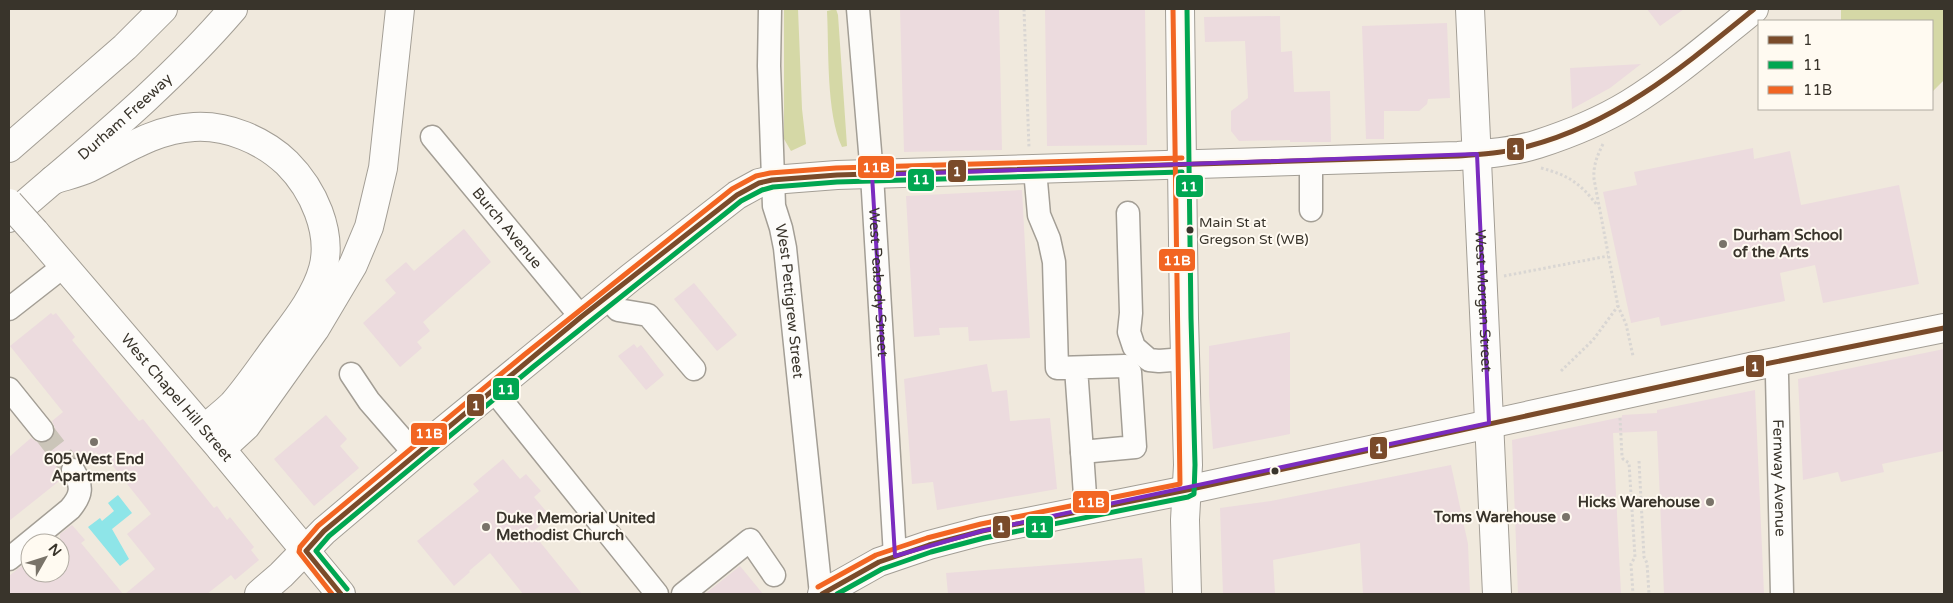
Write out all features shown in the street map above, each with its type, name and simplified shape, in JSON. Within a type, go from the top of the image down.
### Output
[{"type":"main road","points":[[9,148],[125,47],[163,9]]},
{"type":"main road","name":"Durham Freeway","points":[[9,218],[151,95],[233,9]]},
{"type":"main road","points":[[213,439],[246,426],[315,329],[353,265],[369,227],[382,168],[400,9]]},
{"type":"main road","points":[[1180,9],[1188,465],[1185,520],[1186,594]]},
{"type":"main road","name":"West Morgan Street","points":[[1470,9],[1497,594]]},
{"type":"main road","points":[[259,594],[306,551],[324,531],[415,454],[607,297],[737,195],[759,183],[772,180],[837,175],[872,175],[1032,162],[1182,165],[1311,161],[1477,154],[1536,144],[1600,120],[1649,91],[1754,9]]},
{"type":"main road","points":[[53,180],[88,168],[137,142],[162,133],[193,127],[235,132],[260,143],[280,157],[298,174],[318,210],[325,249],[323,269],[303,309],[232,405],[213,439]]},
{"type":"main road","name":"West Chapel Hill Street","points":[[9,203],[213,439],[341,594]]},
{"type":"main road","points":[[821,594],[855,574],[895,556],[982,531],[1187,490],[1489,423],[1944,328]]},
{"type":"street","name":"West Pettigrew Street","points":[[770,9],[769,66],[774,206],[782,228],[785,248],[821,594]]},
{"type":"street","name":"West Peabody Street","points":[[858,9],[872,175],[895,556]]},
{"type":"street","name":"Burch Avenue","points":[[432,137],[582,317]]},
{"type":"street","points":[[1311,161],[1311,210]]},
{"type":"street","points":[[1032,162],[1039,215],[1049,239],[1054,262],[1057,368],[1125,366],[1130,372],[1135,447],[1082,452]]},
{"type":"street","points":[[1128,213],[1131,313],[1129,332],[1134,347],[1149,360],[1185,366]]},
{"type":"street","points":[[9,309],[64,266]]},
{"type":"street","points":[[607,297],[618,310],[648,315],[694,369]]},
{"type":"street","name":"Fernway Avenue","points":[[1775,362],[1777,376],[1782,594]]},
{"type":"street","points":[[1130,372],[1142,375],[1185,366]]},
{"type":"street","points":[[1076,368],[1086,510]]},
{"type":"street","points":[[351,374],[369,402],[415,454]]},
{"type":"street","points":[[9,389],[42,430]]},
{"type":"street","points":[[494,391],[657,594]]},
{"type":"street","points":[[9,558],[70,509],[79,499],[78,478],[73,470]]},
{"type":"street","points":[[682,594],[750,540],[774,575]]},
{"type":"path","points":[[1024,9],[1032,162]]},
{"type":"path","points":[[1604,144],[1594,168],[1598,206],[1618,306],[1626,324],[1633,356]]},
{"type":"path","points":[[1541,168],[1573,179],[1598,206]]},
{"type":"path","points":[[1501,276],[1608,256]]},
{"type":"path","points":[[1561,371],[1586,348],[1618,306]]},
{"type":"path","points":[[1619,412],[1622,456],[1629,463],[1635,557],[1631,564],[1632,594]]},
{"type":"path","points":[[1639,461],[1644,557],[1647,563],[1649,594]]},
{"type":"path","points":[[1635,557],[1644,557]]},
{"type":"highlighted area","points":[[1477,154],[1489,423],[982,531],[895,556],[872,175]]},
{"type":"green space","points":[[784,9],[798,9],[802,109],[806,144],[791,151],[784,139]]},
{"type":"green space","points":[[836,9],[838,15],[847,146],[842,147],[833,117],[828,62],[827,11]]},
{"type":"green space","points":[[1841,9],[1944,9],[1944,80],[1933,91],[1933,20],[1841,20]]},
{"type":"water","points":[[118,495],[132,513],[112,529],[129,559],[120,566],[88,527],[100,518],[102,521],[114,511],[108,503]]},
{"type":"building","points":[[900,9],[999,9],[1002,150],[904,152]]},
{"type":"building","points":[[1045,9],[1145,9],[1147,145],[1047,146]]},
{"type":"building","points":[[1647,9],[1684,9],[1660,26]]},
{"type":"building","points":[[1280,16],[1281,52],[1292,51],[1294,92],[1330,91],[1331,142],[1290,142],[1290,140],[1239,141],[1231,131],[1231,111],[1248,98],[1245,41],[1205,42],[1204,17]]},
{"type":"building","points":[[1447,23],[1450,98],[1428,99],[1427,104],[1419,111],[1384,111],[1384,139],[1366,139],[1362,26]]},
{"type":"building","points":[[1641,64],[1610,88],[1572,109],[1570,68]]},
{"type":"building","name":"Durham School of the Arts","points":[[1753,148],[1754,159],[1790,151],[1801,205],[1899,185],[1919,284],[1823,303],[1815,265],[1780,273],[1785,301],[1661,326],[1659,317],[1631,323],[1603,192],[1637,185],[1634,172]]},
{"type":"building","points":[[1022,190],[1030,338],[969,341],[968,327],[939,328],[940,335],[914,337],[906,196]]},
{"type":"building","points":[[464,229],[491,262],[423,322],[430,331],[417,342],[422,348],[400,367],[363,323],[396,293],[385,280],[406,262],[414,271]]},
{"type":"building","points":[[694,283],[737,335],[717,351],[674,299]]},
{"type":"building","name":"605 West End Apartments","points":[[51,313],[53,315],[56,313],[75,337],[72,340],[139,421],[143,419],[214,508],[217,506],[227,520],[230,517],[254,547],[251,550],[259,560],[235,580],[231,575],[207,594],[125,594],[155,569],[127,534],[151,514],[112,465],[110,466],[105,460],[103,461],[96,452],[83,462],[74,457],[66,459],[60,469],[63,478],[9,521],[9,457],[31,438],[37,442],[44,443],[51,440],[55,428],[52,421],[63,412],[10,346]]},
{"type":"building","points":[[1290,332],[1290,434],[1213,449],[1209,395],[1209,346]]},
{"type":"building","points":[[634,344],[637,348],[641,345],[664,375],[646,390],[618,356]]},
{"type":"building","points":[[1944,349],[1944,451],[1882,464],[1884,472],[1841,482],[1838,472],[1803,480],[1798,379]]},
{"type":"building","points":[[987,364],[992,392],[1007,390],[1010,421],[1050,418],[1057,489],[937,510],[933,482],[912,484],[904,379]]},
{"type":"building","points":[[1755,390],[1764,594],[1664,594],[1657,431],[1613,433],[1621,594],[1518,594],[1512,440],[1622,417],[1622,415],[1657,413],[1657,410]]},
{"type":"building","points":[[326,415],[347,439],[340,446],[359,468],[314,506],[274,459]]},
{"type":"building","name":"Duke Memorial United Methodist Church","points":[[503,459],[520,479],[526,474],[541,491],[534,497],[551,517],[532,532],[582,594],[523,594],[490,553],[454,586],[417,541],[479,491],[473,484]]},
{"type":"building","points":[[1451,465],[1468,544],[1470,594],[1363,594],[1360,543],[1273,560],[1275,594],[1223,594],[1220,508],[1271,501]]},
{"type":"building","name":"605 West End Apartments","points":[[72,525],[85,540],[81,543],[123,594],[9,594],[9,576],[20,567],[20,583],[70,583],[70,533],[61,533]]},
{"type":"building","points":[[1142,558],[1145,594],[948,594],[946,573]]},
{"type":"building","points":[[740,566],[763,594],[705,594]]},
{"type":"tunnel","points":[[42,430],[73,470]]},
{"type":"transit line","name":"11B","points":[[818,587],[876,555],[927,538],[981,524],[1180,484],[1173,9]]},
{"type":"transit line","name":"11","points":[[837,594],[882,569],[931,552],[984,538],[1188,497],[1194,494],[1187,9]]},
{"type":"transit line","name":"1","points":[[341,594],[306,551],[324,531],[581,317],[737,195],[759,183],[772,180],[837,175],[1458,156],[1512,150],[1561,136],[1592,123],[1621,107],[1676,71],[1754,9]]},
{"type":"transit line","name":"11B","points":[[332,594],[299,552],[300,547],[318,526],[524,355],[732,189],[756,176],[770,173],[836,168],[1182,158]]},
{"type":"transit line","name":"11","points":[[347,589],[316,551],[329,536],[533,367],[741,201],[762,190],[773,187],[837,182],[1182,172]]},
{"type":"transit line","name":"1","points":[[822,594],[879,562],[929,545],[982,531],[1187,490],[1755,366],[1944,328]]},
{"type":"place","name":"Main St at Gregson St (WB)","points":[[1190,230]]},
{"type":"place","name":"Durham School of the Arts","points":[[1723,244]]},
{"type":"place","name":"605 West End Apartments","points":[[94,442]]},
{"type":"place","name":"Hicks Warehouse","points":[[1710,502]]},
{"type":"place","name":"Toms Warehouse","points":[[1566,517]]},
{"type":"place","name":"Duke Memorial United Methodist Church","points":[[486,527]]}]
